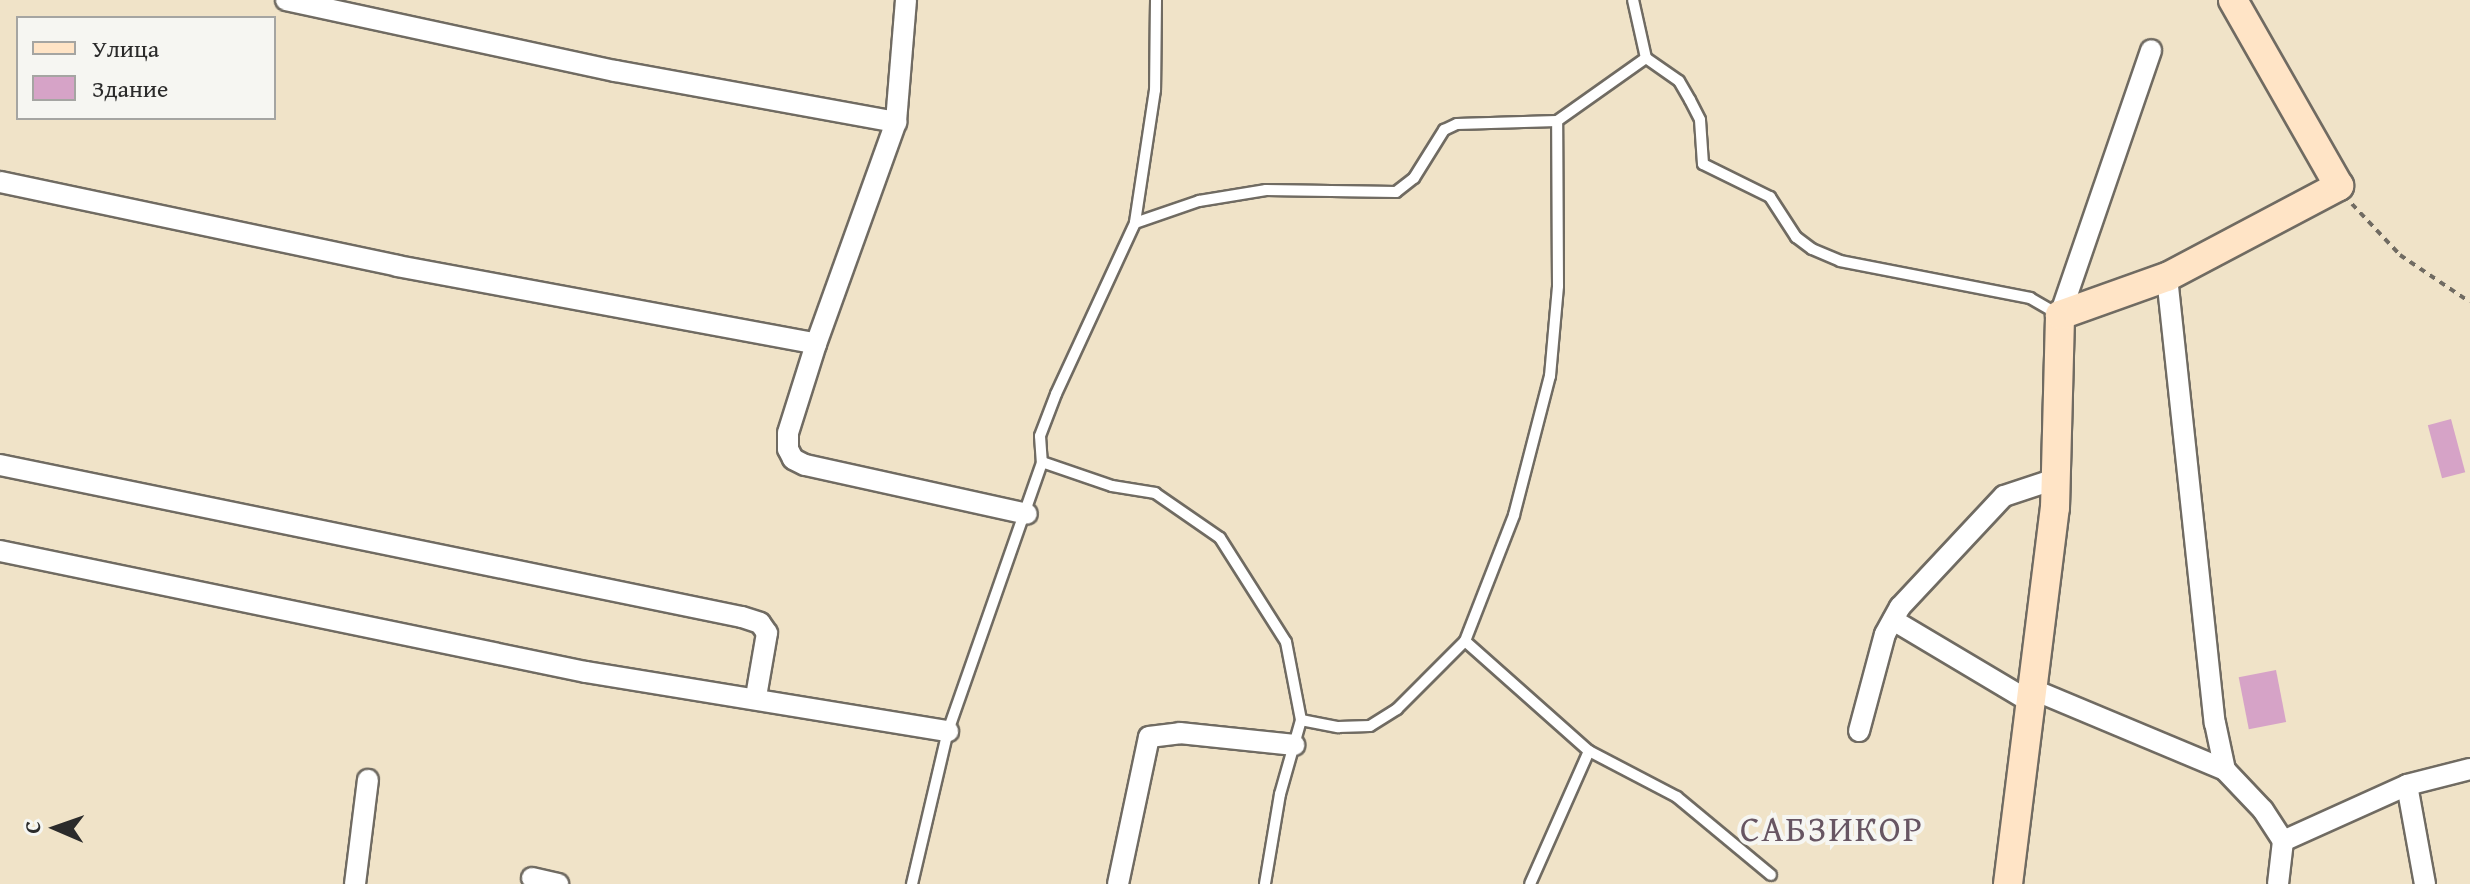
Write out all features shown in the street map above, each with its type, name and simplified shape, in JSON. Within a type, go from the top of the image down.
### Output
[{"type":"street","points":[[286,0],[615,71],[896,122]]},
{"type":"street","points":[[906,0],[896,122],[816,344],[788,433],[793,459],[1027,514]]},
{"type":"street","points":[[2060,315],[2167,277],[2339,186],[2233,0]]},
{"type":"street","points":[[2008,884],[2033,696],[2055,479],[2060,315],[2151,50]]},
{"type":"street","points":[[0,182],[397,266],[816,344]]},
{"type":"street","points":[[2167,277],[2225,770]]},
{"type":"street","points":[[0,465],[742,617],[760,623],[767,633],[756,697]]},
{"type":"street","points":[[1859,731],[1893,620],[2004,496],[2055,479]]},
{"type":"street","points":[[0,551],[586,672],[756,697],[948,731]]},
{"type":"street","points":[[1893,620],[2033,696],[2225,770],[2263,810],[2283,841],[2278,884]]},
{"type":"street","points":[[1118,884],[1149,737],[1180,733],[1294,745]]},
{"type":"street","points":[[2283,841],[2407,785],[2470,769]]},
{"type":"street","points":[[355,884],[368,780]]},
{"type":"street","points":[[2407,785],[2425,884]]},
{"type":"street","points":[[532,878],[558,884]]},
{"type":"lane","points":[[912,884],[948,731],[1027,514],[1042,462],[1040,436],[1056,394],[1135,223],[1155,90],[1156,0]]},
{"type":"lane","points":[[1633,0],[1646,58],[1679,81],[1700,120],[1703,164],[1770,197],[1796,237],[1812,249],[1840,261],[2030,298],[2060,315]]},
{"type":"lane","points":[[1135,223],[1199,201],[1266,190],[1396,192],[1414,178],[1444,130],[1457,124],[1557,121],[1646,58]]},
{"type":"lane","points":[[1301,720],[1338,727],[1370,726],[1397,709],[1465,641],[1514,515],[1550,376],[1558,286],[1557,121]]},
{"type":"lane","points":[[1042,462],[1112,486],[1155,493],[1220,538],[1286,642],[1301,720],[1265,884]]},
{"type":"lane","points":[[1465,641],[1589,751],[1677,797],[1771,875]]},
{"type":"lane","points":[[1530,884],[1589,751]]},
{"type":"path","points":[[2339,186],[2400,255],[2470,302]]},
{"type":"building","points":[[2451,419],[2465,472],[2442,478],[2428,425]]},
{"type":"building","points":[[2276,670],[2286,722],[2249,729],[2239,677]]},
{"type":"district","name":"САБЗИКОР","points":[[1832,828]]}]
